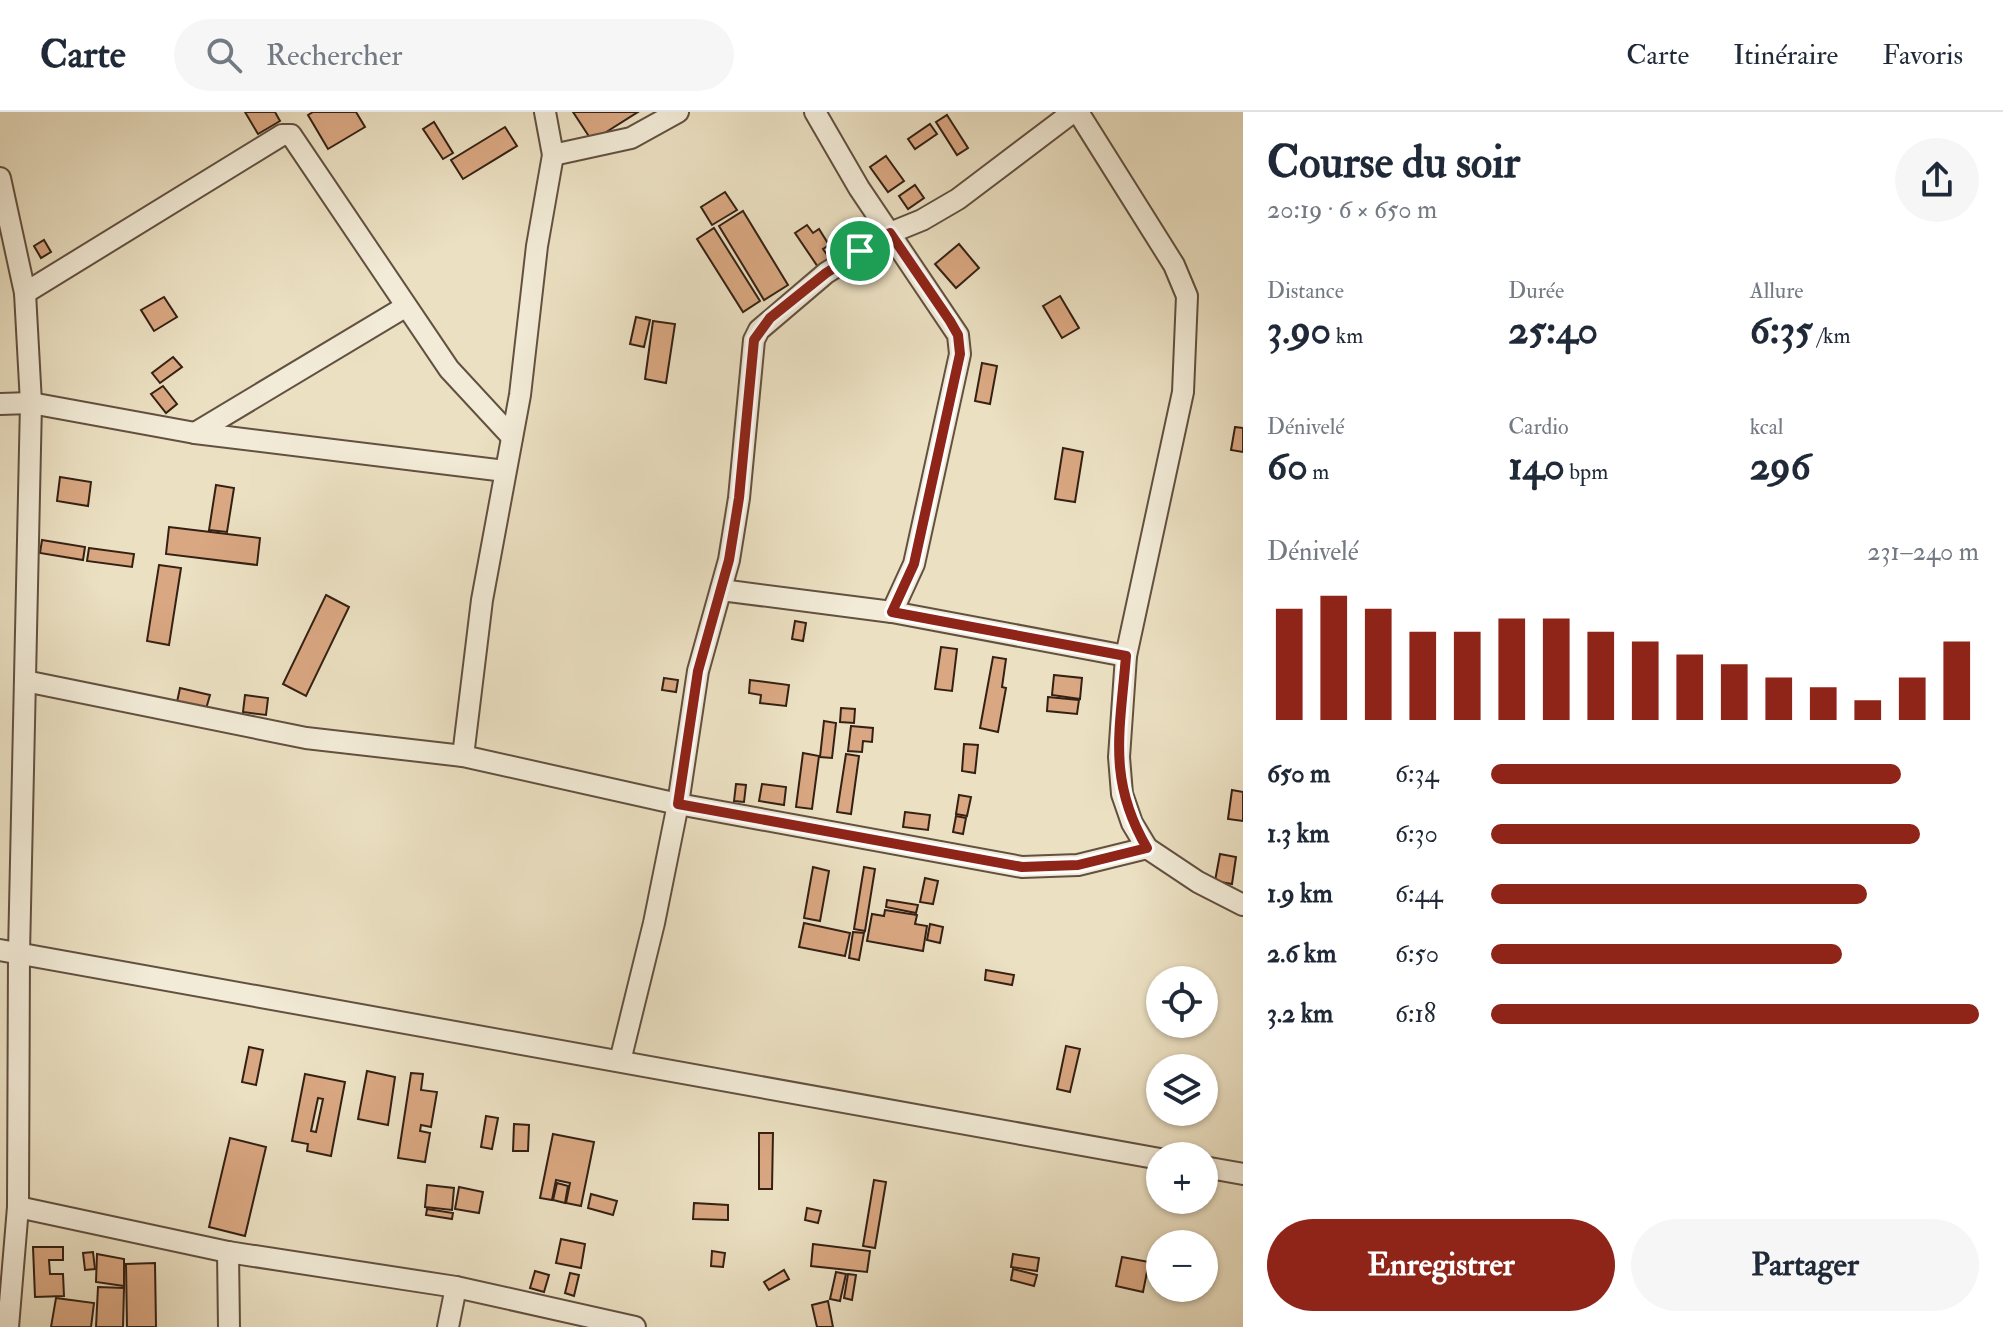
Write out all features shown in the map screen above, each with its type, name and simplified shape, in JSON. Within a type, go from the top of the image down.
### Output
[{"type":"street","points":[[463,756],[482,600],[520,395],[537,246],[553,155],[545,112]]},
{"type":"street","points":[[553,155],[631,138],[678,112]]},
{"type":"street","points":[[815,112],[958,335],[960,354],[914,564],[892,612]]},
{"type":"street","points":[[620,1061],[678,804],[698,671],[721,590],[739,498],[754,340],[770,318],[826,273],[890,233],[922,220],[958,199],[1076,112],[1174,265],[1187,296],[1183,392],[1126,656],[1119,757],[1122,794],[1132,823],[1147,848],[1198,882],[1243,905]]},
{"type":"street","points":[[25,293],[286,134],[296,139],[405,307],[459,383],[512,437]]},
{"type":"street","points":[[0,178],[25,293],[31,403],[25,681],[9,951],[18,1207],[8,1327]]},
{"type":"street","points":[[195,433],[405,307]]},
{"type":"street","points":[[0,404],[31,403],[195,433],[505,471]]},
{"type":"street","points":[[721,590],[892,612],[1126,656]]},
{"type":"street","points":[[25,681],[306,738],[463,756],[678,804],[1022,867],[1078,865],[1147,848]]},
{"type":"street","points":[[9,951],[1146,1156]]},
{"type":"street","points":[[1218,1170],[1243,1174]]},
{"type":"street","points":[[18,1207],[228,1252],[456,1287],[635,1327]]},
{"type":"street","points":[[228,1252],[229,1327]]},
{"type":"street","points":[[448,1327],[456,1287]]},
{"type":"building","points":[[245,112],[275,112],[280,121],[258,134]]},
{"type":"building","points":[[313,112],[356,112],[365,127],[328,149],[308,115]]},
{"type":"building","points":[[573,112],[638,112],[592,141]]},
{"type":"building","points":[[947,115],[968,148],[957,155],[936,122]]},
{"type":"building","points":[[434,122],[453,153],[443,159],[423,129]]},
{"type":"building","points":[[930,124],[937,134],[915,149],[908,139]]},
{"type":"building","points":[[505,127],[517,146],[463,179],[451,160]]},
{"type":"building","points":[[886,156],[904,181],[888,192],[870,167]]},
{"type":"building","points":[[915,185],[924,198],[908,209],[899,196]]},
{"type":"building","points":[[725,192],[737,210],[712,225],[701,207]]},
{"type":"building","points":[[743,211],[788,285],[764,300],[719,226]]},
{"type":"building","points":[[807,225],[813,233],[819,229],[829,245],[823,249],[830,259],[818,267],[795,233]]},
{"type":"building","points":[[714,228],[760,301],[743,312],[697,239]]},
{"type":"building","points":[[44,240],[51,252],[41,258],[34,246]]},
{"type":"building","points":[[959,244],[979,268],[956,288],[935,264]]},
{"type":"building","points":[[1060,296],[1079,328],[1062,338],[1043,306]]},
{"type":"building","points":[[164,297],[177,317],[154,331],[141,310]]},
{"type":"building","points":[[636,317],[650,320],[644,347],[630,344]]},
{"type":"building","points":[[653,321],[675,324],[666,383],[645,379]]},
{"type":"building","points":[[173,357],[182,367],[160,383],[152,373]]},
{"type":"building","points":[[982,363],[997,366],[990,404],[975,401]]},
{"type":"building","points":[[163,386],[177,404],[166,413],[151,394]]},
{"type":"building","points":[[1235,427],[1243,428],[1243,452],[1231,450]]},
{"type":"building","points":[[1063,448],[1083,452],[1075,502],[1055,499]]},
{"type":"building","points":[[60,477],[91,482],[88,506],[57,501]]},
{"type":"building","points":[[216,485],[234,488],[227,532],[209,530]]},
{"type":"building","points":[[169,527],[260,538],[257,565],[166,554]]},
{"type":"building","points":[[42,540],[85,547],[83,560],[40,553]]},
{"type":"building","points":[[89,548],[134,554],[132,567],[87,561]]},
{"type":"building","points":[[159,565],[181,568],[169,645],[147,641]]},
{"type":"building","points":[[326,595],[349,607],[306,696],[283,684]]},
{"type":"building","points":[[795,621],[806,623],[803,641],[792,639]]},
{"type":"building","points":[[941,647],[957,649],[952,691],[935,689]]},
{"type":"building","points":[[993,657],[1006,659],[1002,687],[1006,688],[998,732],[980,728]]},
{"type":"building","points":[[1054,675],[1082,678],[1080,699],[1052,695]]},
{"type":"building","points":[[664,678],[678,680],[676,692],[662,690]]},
{"type":"building","points":[[750,680],[789,685],[786,706],[760,703],[761,695],[749,693]]},
{"type":"building","points":[[180,688],[210,695],[206,709],[177,702]]},
{"type":"building","points":[[245,695],[268,698],[266,715],[243,712]]},
{"type":"building","points":[[1048,697],[1079,700],[1077,714],[1047,711]]},
{"type":"building","points":[[841,708],[855,709],[854,723],[840,722]]},
{"type":"building","points":[[824,721],[836,723],[832,758],[820,757]]},
{"type":"building","points":[[851,726],[873,728],[872,742],[863,741],[862,752],[848,751]]},
{"type":"building","points":[[964,744],[978,745],[975,773],[962,771]]},
{"type":"building","points":[[803,753],[819,756],[812,809],[796,807]]},
{"type":"building","points":[[846,754],[859,756],[851,814],[837,812]]},
{"type":"building","points":[[736,784],[746,785],[744,802],[734,801]]},
{"type":"building","points":[[762,784],[786,787],[784,805],[759,801]]},
{"type":"building","points":[[1232,790],[1243,792],[1243,821],[1228,819]]},
{"type":"building","points":[[959,795],[971,797],[967,816],[956,814]]},
{"type":"building","points":[[905,812],[930,815],[928,830],[903,827]]},
{"type":"building","points":[[956,816],[966,818],[963,834],[953,832]]},
{"type":"building","points":[[1220,854],[1236,857],[1232,884],[1215,881]]},
{"type":"building","points":[[813,867],[829,871],[820,921],[804,918]]},
{"type":"building","points":[[864,867],[875,869],[865,931],[854,929]]},
{"type":"building","points":[[925,878],[938,881],[933,904],[920,902]]},
{"type":"building","points":[[887,900],[918,905],[916,913],[886,907]]},
{"type":"building","points":[[885,910],[917,915],[915,924],[927,926],[923,951],[867,941],[872,914],[884,916]]},
{"type":"building","points":[[804,923],[850,933],[845,956],[799,947]]},
{"type":"building","points":[[930,924],[943,927],[940,943],[927,940]]},
{"type":"building","points":[[853,932],[864,933],[859,960],[849,958]]},
{"type":"building","points":[[986,970],[1014,975],[1012,985],[985,980]]},
{"type":"building","points":[[1066,1046],[1080,1049],[1070,1092],[1057,1089]]},
{"type":"building","points":[[249,1047],[263,1050],[256,1085],[242,1082]]},
{"type":"building","points":[[367,1071],[395,1077],[388,1125],[358,1119]]},
{"type":"building","points":[[411,1073],[423,1074],[421,1090],[437,1092],[431,1127],[421,1125],[420,1131],[430,1133],[425,1162],[398,1158]]},
{"type":"building","points":[[305,1074],[345,1082],[331,1156],[307,1151],[308,1144],[292,1141]],"holes":[[[318,1098],[323,1099],[316,1132],[311,1131]]]},
{"type":"building","points":[[486,1116],[498,1118],[492,1149],[481,1147]]},
{"type":"building","points":[[514,1124],[529,1125],[528,1151],[513,1151]]},
{"type":"building","points":[[759,1133],[773,1133],[772,1189],[759,1189]]},
{"type":"building","points":[[553,1134],[594,1142],[581,1206],[566,1203],[570,1183],[556,1180],[552,1200],[540,1198]]},
{"type":"building","points":[[230,1138],[266,1147],[245,1236],[209,1227]]},
{"type":"building","points":[[874,1180],[886,1182],[875,1248],[863,1246]]},
{"type":"building","points":[[557,1183],[568,1186],[565,1203],[553,1200]]},
{"type":"building","points":[[427,1185],[454,1188],[452,1210],[425,1207]]},
{"type":"building","points":[[459,1187],[483,1192],[479,1213],[455,1209]]},
{"type":"building","points":[[591,1194],[617,1201],[613,1215],[588,1208]]},
{"type":"building","points":[[694,1203],[728,1205],[728,1220],[693,1219]]},
{"type":"building","points":[[807,1208],[821,1211],[818,1223],[805,1220]]},
{"type":"building","points":[[427,1209],[453,1213],[452,1219],[426,1215]]},
{"type":"building","points":[[561,1239],[585,1244],[581,1268],[556,1263]]},
{"type":"building","points":[[813,1244],[870,1251],[867,1272],[811,1266]]},
{"type":"building","points":[[33,1247],[63,1247],[63,1260],[49,1260],[50,1274],[63,1274],[64,1296],[35,1297]]},
{"type":"building","points":[[712,1251],[725,1253],[723,1267],[711,1266]]},
{"type":"building","points":[[93,1252],[95,1269],[85,1270],[83,1253]]},
{"type":"building","points":[[97,1254],[124,1259],[124,1286],[96,1282]]},
{"type":"building","points":[[1013,1254],[1039,1258],[1037,1271],[1011,1267]]},
{"type":"building","points":[[1122,1257],[1146,1261],[1143,1292],[1116,1286]]},
{"type":"building","points":[[155,1263],[156,1327],[127,1327],[126,1264]]},
{"type":"building","points":[[1013,1269],[1037,1275],[1034,1286],[1011,1280]]},
{"type":"building","points":[[784,1270],[789,1279],[769,1290],[764,1282]]},
{"type":"building","points":[[535,1271],[549,1275],[544,1292],[530,1288]]},
{"type":"building","points":[[836,1272],[846,1274],[840,1301],[830,1299]]},
{"type":"building","points":[[570,1273],[579,1275],[574,1296],[565,1293]]},
{"type":"building","points":[[848,1274],[856,1275],[852,1300],[844,1298]]},
{"type":"building","points":[[98,1287],[124,1288],[123,1327],[96,1327]]},
{"type":"building","points":[[56,1298],[94,1303],[91,1327],[51,1327]]},
{"type":"building","points":[[828,1301],[833,1327],[817,1327],[812,1305]]},
{"type":"route","points":[[890,233],[950,321],[958,335],[960,354],[914,564],[892,612],[1126,656],[1119,757],[1122,794],[1132,823],[1147,848],[1078,865],[1022,867],[678,804],[698,671],[729,560],[739,498],[754,340],[770,318],[826,273],[860,251],[890,233]]}]
